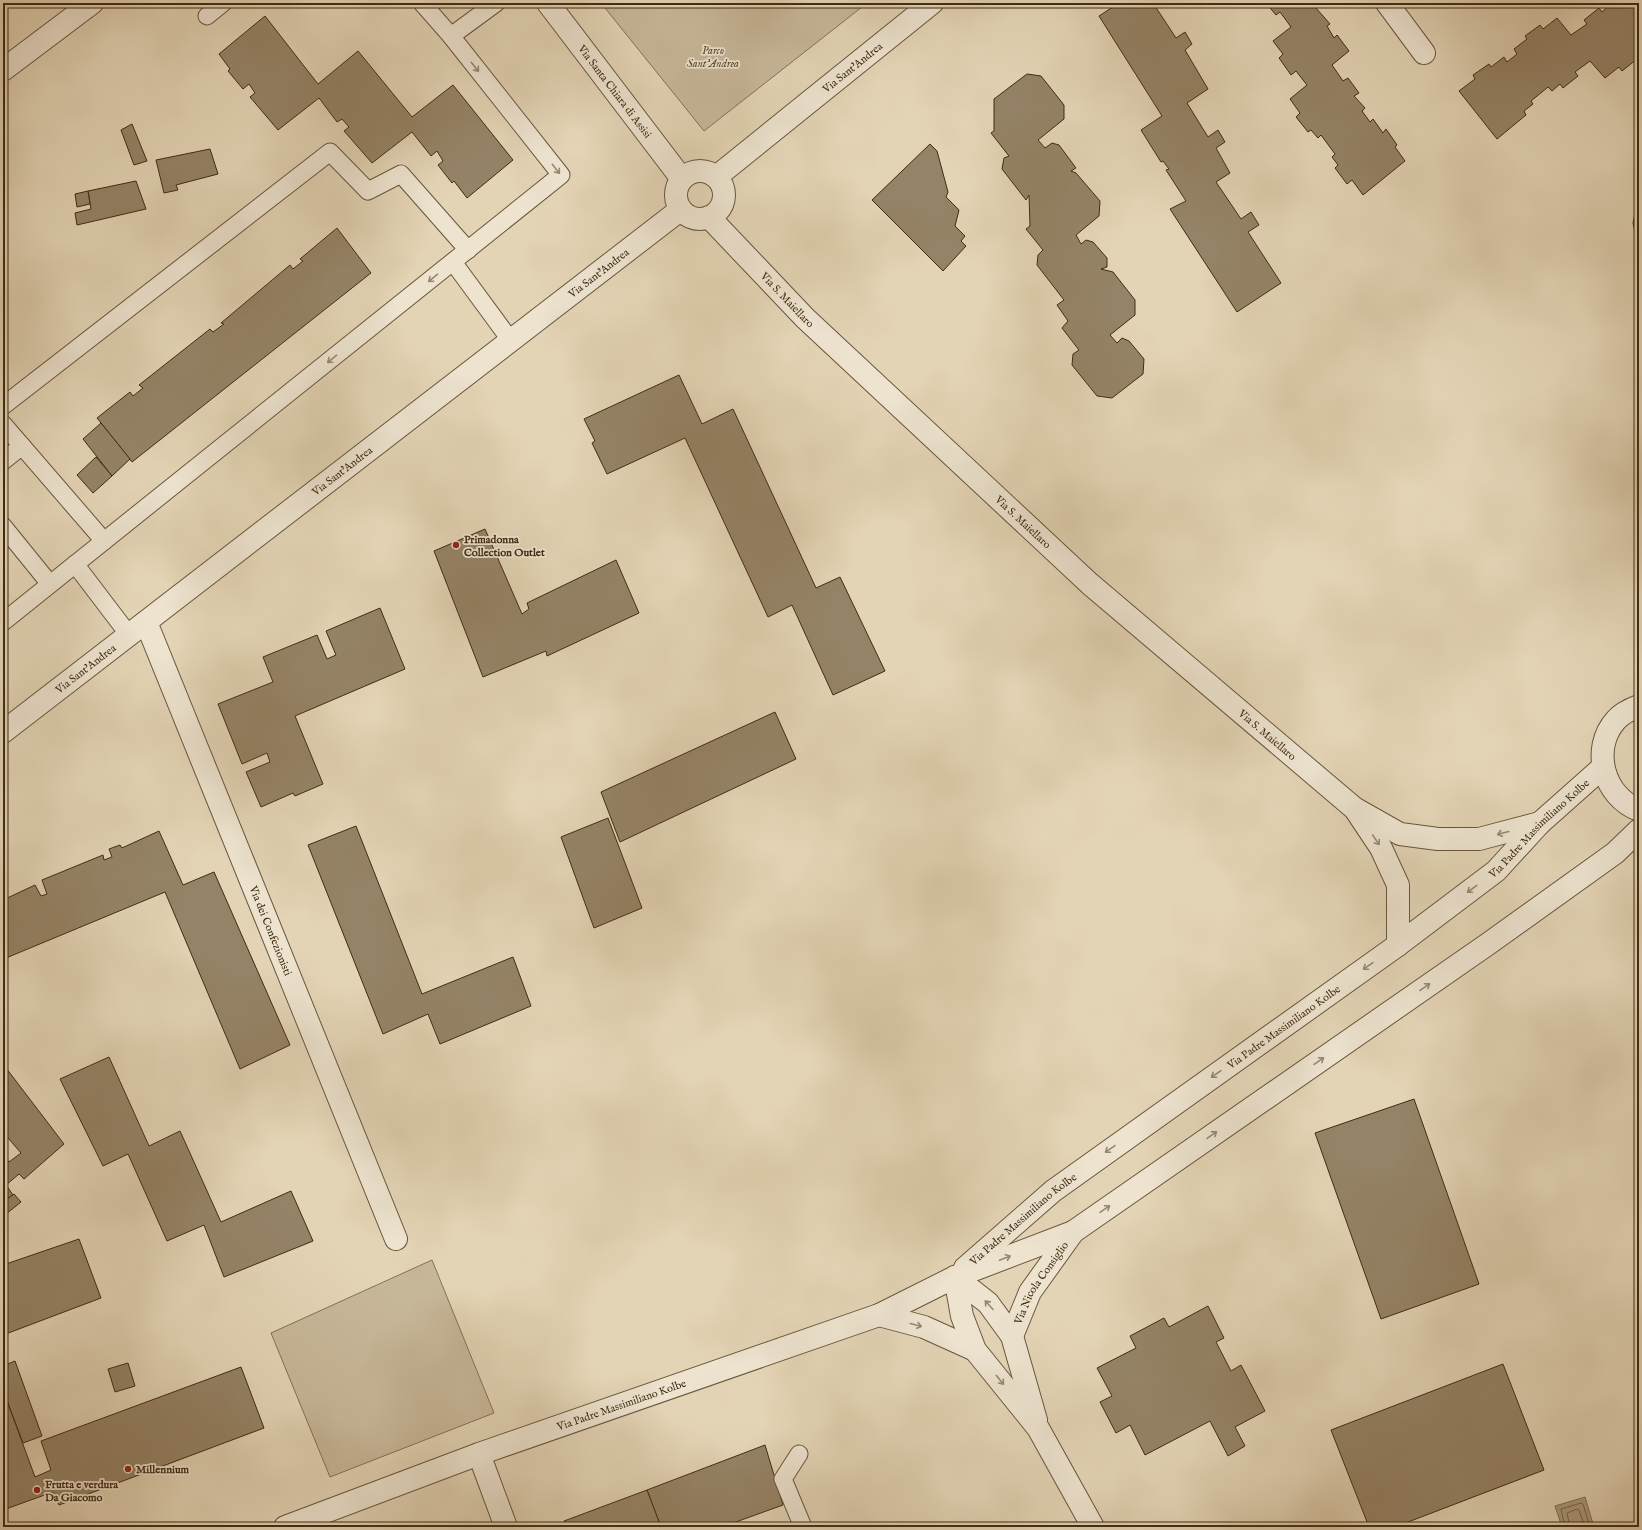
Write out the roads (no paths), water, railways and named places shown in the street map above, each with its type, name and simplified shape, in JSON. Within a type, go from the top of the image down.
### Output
[{"type":"street","points":[[3,70],[92,3]]},
{"type":"street","name":"Via Santa Chiara di Assisi","points":[[548,3],[682,179]]},
{"type":"street","name":"Via Sant'Andrea","points":[[716,177],[932,3]]},
{"type":"street","points":[[1387,3],[1424,53]]},
{"type":"street","points":[[702,171],[716,177],[723,191],[723,199],[716,213],[701,219],[686,215],[680,210],[676,197],[676,190],[682,179],[688,174],[702,171]]},
{"type":"street","name":"Via Sant'Andrea","points":[[3,732],[680,210]]},
{"type":"street","name":"Via S. Maiellaro","points":[[709,217],[805,318],[1090,584],[1354,808],[1400,834],[1438,839],[1479,839],[1540,823]]},
{"type":"street","name":"Via dei Confezionisti","points":[[146,622],[396,1239]]},
{"type":"street","points":[[1639,706],[1629,710],[1616,720],[1607,734],[1602,750],[1603,767],[1609,785],[1621,799],[1639,810]]},
{"type":"street","name":"Via Padre Massimiliano Kolbe","points":[[955,1277],[1052,1190],[1398,945],[1496,871],[1540,823],[1603,767]]},
{"type":"street","name":"Via S. Maiellaro","points":[[1354,808],[1381,848],[1398,885],[1398,945]]},
{"type":"street","name":"Via Padre Massimiliano Kolbe","points":[[285,1527],[479,1454],[879,1315],[955,1277],[1073,1232],[1488,944],[1615,853],[1639,830]]},
{"type":"street","name":"Via Nicola Consiglio","points":[[1012,1336],[1030,1292],[1073,1232]]},
{"type":"street","name":"Via Nicola Consiglio","points":[[955,1277],[988,1303],[1012,1336],[1038,1428]]},
{"type":"street","name":"Via Nicola Consiglio","points":[[955,1277],[962,1316],[975,1350],[1038,1428],[1093,1527]]},
{"type":"street","name":"Via Nicola Consiglio","points":[[879,1315],[924,1327],[975,1350]]},
{"type":"street","points":[[479,1454],[506,1527]]},
{"type":"lane","points":[[207,16],[223,3]]},
{"type":"lane","points":[[3,622],[561,175],[451,36],[422,3]]},
{"type":"lane","points":[[451,36],[496,3]]},
{"type":"lane","points":[[3,406],[330,152],[368,191],[402,174],[468,250]]},
{"type":"lane","points":[[452,262],[511,341]]},
{"type":"lane","points":[[3,424],[104,541]]},
{"type":"lane","points":[[3,462],[22,446]]},
{"type":"lane","points":[[3,526],[50,584]]},
{"type":"lane","points":[[75,564],[129,635]]},
{"type":"lane","points":[[799,1454],[783,1479],[803,1527]]},
{"type":"water","points":[[1585,1497],[1594,1527],[1562,1527],[1555,1506]]},
{"type":"place","name":"Primadonna Collection Outlet","points":[[456,545]]},
{"type":"place","name":"Millennium","points":[[128,1469]]},
{"type":"place","name":"Frutta e verdura Da Giacomo","points":[[37,1490]]},
{"type":"park label","name":"Parco Sant'Andrea","points":[[713,56]]}]
